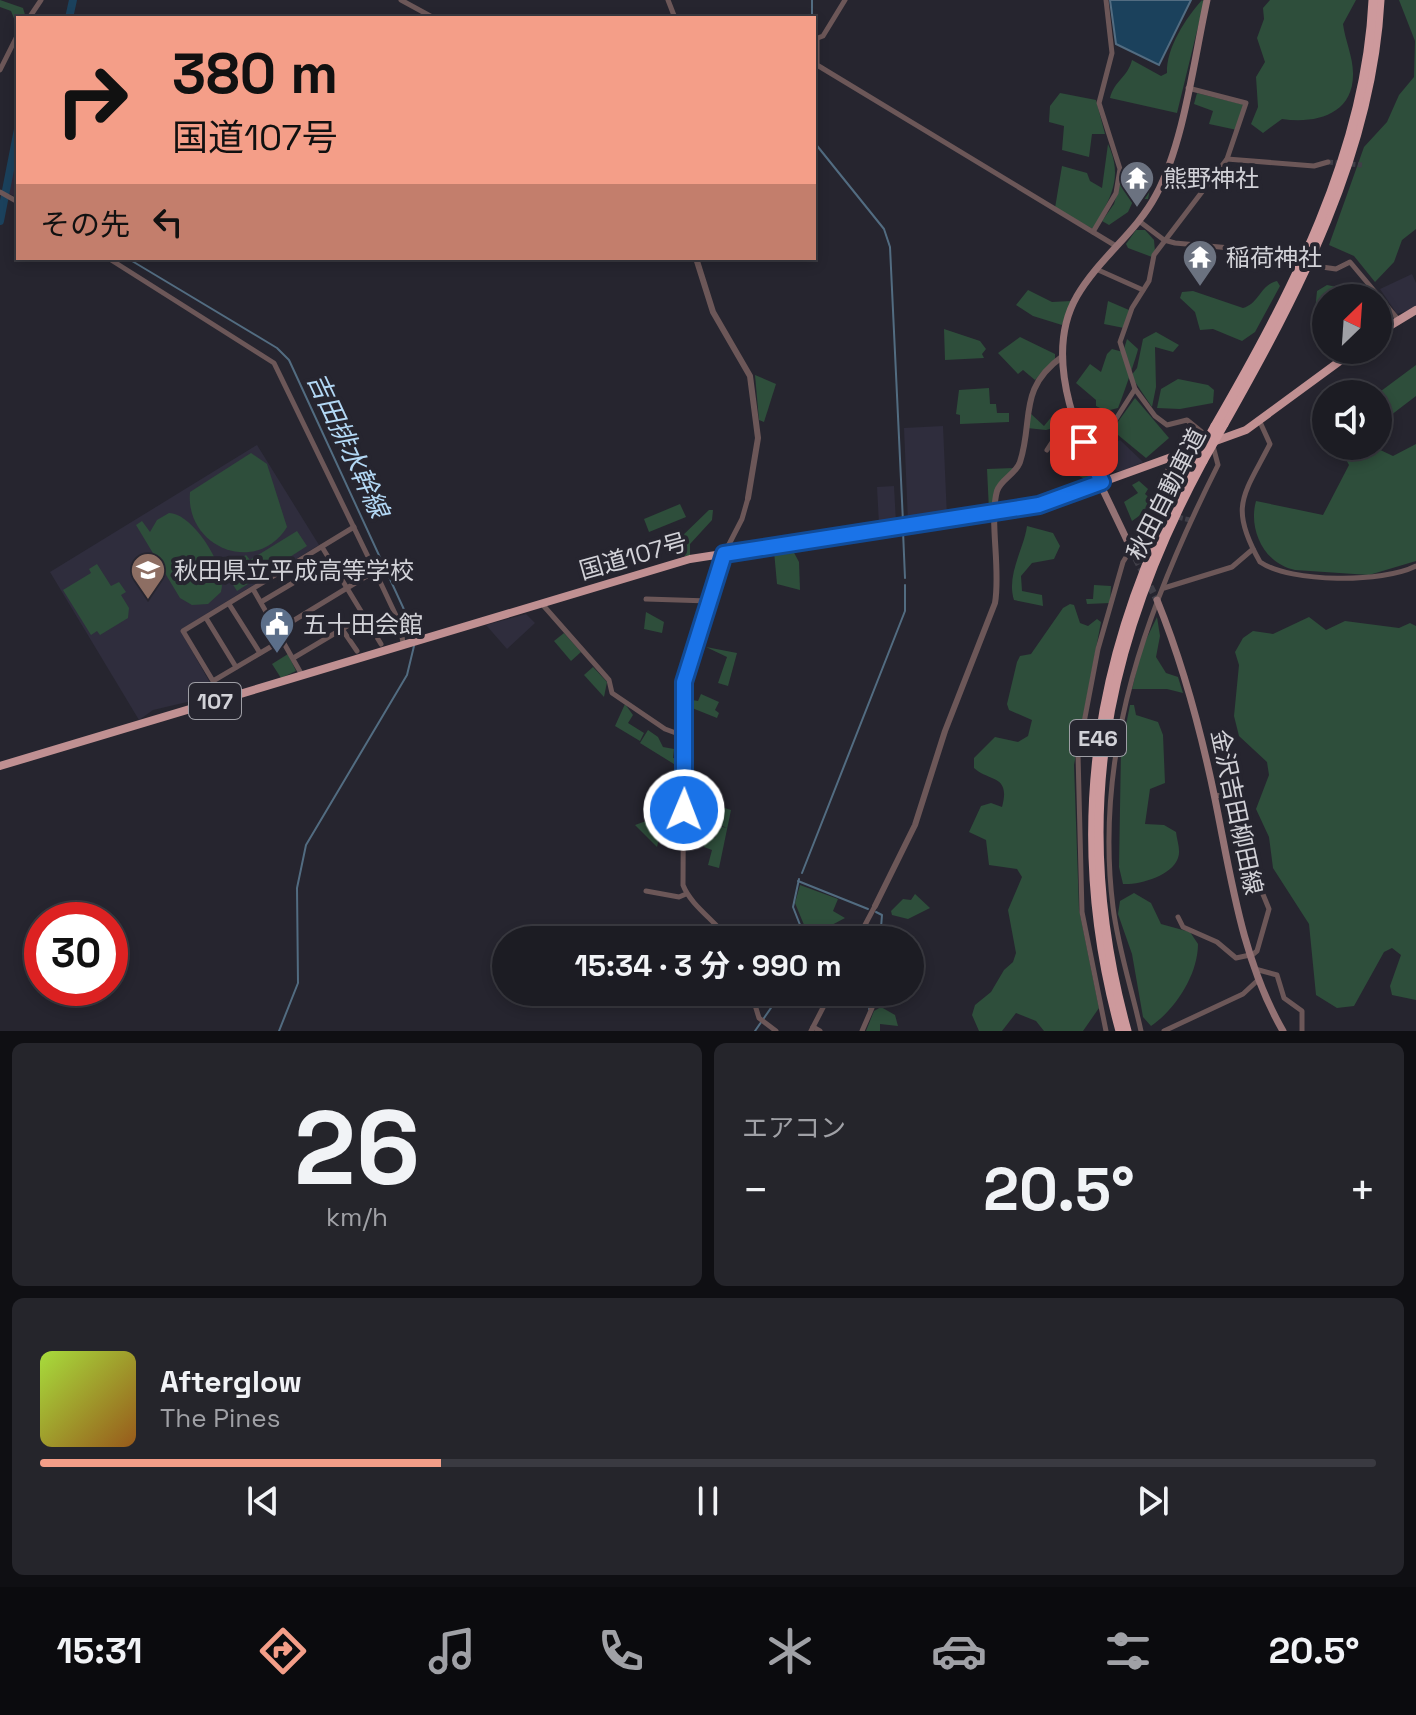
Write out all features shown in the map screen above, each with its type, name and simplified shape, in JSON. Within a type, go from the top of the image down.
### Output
[{"type":"highway","name":"秋田自動車道","points":[[1220,425],[1279,310],[1328,200],[1360,96],[1373,0]]},
{"type":"highway","name":"秋田自動車道","points":[[1120,1031],[1099,938],[1093,880],[1091,808],[1100,721],[1108,679],[1137,581],[1199,461],[1285,313],[1335,203],[1367,97],[1380,0]]},
{"type":"highway","points":[[1392,322],[1416,310]]},
{"type":"highway","name":"国道107号","points":[[0,766],[690,559],[1039,505],[1211,443],[1260,422],[1337,364]]},
{"type":"highway","name":"秋田自動車道","points":[[1127,1031],[1111,964],[1100,880],[1099,809],[1107,723],[1118,667],[1144,584],[1199,461]]},
{"type":"main road","points":[[1131,549],[1076,422],[1064,380],[1063,356],[1070,310],[1095,269],[1139,221],[1166,173],[1207,0]]},
{"type":"main road","name":"金沢吉田柳田線","points":[[1157,600],[1175,643],[1214,795],[1250,956],[1283,1031]]},
{"type":"street","points":[[401,0],[430,16]]},
{"type":"street","points":[[816,39],[823,36],[845,0]]},
{"type":"street","points":[[1093,232],[1116,193],[1120,169],[1099,103],[1112,53],[1106,0]]},
{"type":"street","points":[[0,70],[16,38]]},
{"type":"street","points":[[816,52],[817,65],[1116,246]]},
{"type":"street","points":[[1141,1031],[1113,906],[1110,845],[1119,725],[1138,651],[1164,588],[1168,567],[1218,465],[1211,443],[1198,425],[1187,420],[1171,425],[1162,422],[1135,389],[1120,342],[1132,308],[1149,281],[1154,255],[1227,159],[1246,103],[1187,88]]},
{"type":"street","points":[[1227,159],[1314,166],[1328,162]]},
{"type":"street","points":[[1139,221],[1164,240],[1287,253],[1322,267],[1336,269],[1350,262],[1397,318]]},
{"type":"street","points":[[111,260],[274,363],[400,624],[403,643]]},
{"type":"street","points":[[697,260],[713,312],[750,376],[758,438],[742,519],[724,554],[684,682],[683,885],[686,894],[720,926]]},
{"type":"street","points":[[1095,269],[1143,290]]},
{"type":"street","points":[[864,926],[915,825],[945,731],[995,603],[999,584],[997,492],[1020,462],[1030,398],[1045,373],[1063,356]]},
{"type":"street","points":[[1091,458],[1135,389]]},
{"type":"street","points":[[1047,450],[1060,430],[1076,422]]},
{"type":"street","points":[[1260,422],[1270,444],[1249,479],[1242,518],[1253,549],[1269,567],[1295,575],[1371,578],[1416,566]]},
{"type":"street","points":[[1156,512],[1152,505],[1174,456]]},
{"type":"street","points":[[284,639],[213,681],[183,631],[354,527]]},
{"type":"street","points":[[322,547],[381,644]]},
{"type":"street","points":[[1106,1031],[1082,912],[1078,754],[1098,649],[1123,562],[1131,549]]},
{"type":"street","points":[[1164,588],[1232,567],[1253,549]]},
{"type":"street","points":[[261,602],[330,561]]},
{"type":"street","points":[[278,630],[375,571]]},
{"type":"street","points":[[253,589],[295,657],[302,675]]},
{"type":"street","points":[[646,599],[709,601]]},
{"type":"street","points":[[229,604],[260,653]]},
{"type":"street","points":[[542,604],[609,680],[612,693],[665,729],[684,736]]},
{"type":"street","points":[[295,657],[364,616]]},
{"type":"street","points":[[206,618],[236,667]]},
{"type":"street","points":[[342,629],[357,651]]},
{"type":"street","points":[[1178,917],[1183,927],[1217,942],[1236,958],[1250,956],[1257,951],[1269,909],[1260,887],[1247,828],[1223,796],[1214,795]]},
{"type":"street","points":[[646,891],[679,897],[686,894]]},
{"type":"street","points":[[1254,969],[1277,975],[1284,998],[1302,1011],[1302,1031]]},
{"type":"street","points":[[1164,1031],[1243,994],[1258,980]]},
{"type":"street","points":[[756,1006],[762,1021],[776,1031]]},
{"type":"street","points":[[820,1031],[812,1029],[824,1006]]},
{"type":"street","points":[[862,1031],[872,1008]]},
{"type":"shaded area","points":[[16,146],[16,197],[8,193]]},
{"type":"shaded area","points":[[1412,274],[1416,283],[1416,308],[1397,314],[1392,307],[1391,284]]},
{"type":"shaded area","points":[[943,426],[947,517],[908,522],[904,428]]},
{"type":"shaded area","points":[[1120,440],[1143,462],[1120,472],[1103,465],[1098,453]]},
{"type":"shaded area","name":"秋田県立平成高等学校","points":[[257,445],[319,545],[180,630],[217,695],[153,710],[139,720],[50,572]]},
{"type":"shaded area","points":[[894,486],[896,523],[879,524],[877,487]]},
{"type":"shaded area","points":[[526,614],[535,623],[507,649],[486,625]]},
{"type":"green space","points":[[0,0],[23,8],[25,16],[16,16],[16,24],[11,11],[0,7]]},
{"type":"green space","points":[[1202,0],[1177,113],[1110,98],[1132,60],[1161,76],[1167,73],[1173,44]]},
{"type":"green space","points":[[1270,0],[1356,0],[1343,24],[1353,73],[1347,99],[1330,114],[1307,120],[1282,119],[1263,133],[1251,124],[1258,107],[1256,77],[1265,62],[1257,38],[1264,19],[1263,8]]},
{"type":"green space","points":[[1399,0],[1416,0],[1416,229],[1402,240],[1394,262],[1375,282],[1354,256],[1329,245],[1364,147],[1387,122],[1399,95],[1414,77],[1415,41]]},
{"type":"green space","points":[[1060,93],[1096,100],[1105,134],[1092,134],[1089,157],[1062,150],[1064,126],[1049,122],[1050,106]]},
{"type":"green space","points":[[1197,93],[1245,105],[1237,130],[1209,124],[1213,111],[1194,104]]},
{"type":"green space","points":[[1108,144],[1113,156],[1115,178],[1109,198],[1093,229],[1055,208],[1062,166],[1087,173],[1090,181],[1102,188]]},
{"type":"green space","points":[[1137,163],[1153,174],[1148,199],[1134,199],[1128,212],[1109,225],[1102,221],[1114,204],[1124,169]]},
{"type":"green space","points":[[1136,230],[1145,230],[1154,240],[1152,257],[1128,248],[1126,244]]},
{"type":"green space","points":[[1277,281],[1280,286],[1255,332],[1242,341],[1213,329],[1200,330],[1195,312],[1180,298],[1182,292],[1193,291],[1243,308]]},
{"type":"green space","points":[[1028,290],[1052,302],[1071,301],[1062,325],[1033,316],[1016,305]]},
{"type":"green space","points":[[1108,301],[1129,310],[1124,328],[1104,324]]},
{"type":"green space","points":[[944,329],[980,341],[986,349],[982,354],[984,358],[945,360]]},
{"type":"green space","points":[[1156,332],[1179,345],[1173,352],[1155,347],[1156,387],[1152,407],[1131,376],[1137,368],[1143,339]]},
{"type":"green space","points":[[1020,337],[1055,354],[1055,359],[1035,380],[1023,370],[1018,374],[998,353]]},
{"type":"green space","points":[[1127,339],[1138,349],[1118,408],[1106,411],[1096,406],[1096,400],[1076,383],[1090,364],[1101,372],[1107,354],[1112,349],[1123,352]]},
{"type":"green space","points":[[1416,365],[1416,396],[1392,414],[1392,383]]},
{"type":"green space","points":[[755,375],[776,384],[764,422],[759,420]]},
{"type":"green space","points":[[1178,379],[1208,385],[1214,390],[1213,403],[1180,409],[1157,408],[1161,389]]},
{"type":"green space","points":[[989,388],[990,404],[996,404],[997,413],[1009,413],[1009,422],[960,424],[960,415],[956,414],[959,390]]},
{"type":"green space","points":[[1135,398],[1169,438],[1146,458],[1112,430]]},
{"type":"green space","points":[[1030,413],[1044,426],[1053,415],[1060,426],[1046,430],[1027,428]]},
{"type":"green space","points":[[1073,426],[1092,475],[1090,482],[1072,472],[1068,475],[1052,457],[1063,433]]},
{"type":"green space","points":[[1416,444],[1416,561],[1369,575],[1295,570],[1275,561],[1267,553],[1254,523],[1256,501],[1323,515],[1349,465],[1346,460],[1392,460],[1393,456]]},
{"type":"green space","points":[[251,453],[267,464],[287,527],[274,542],[258,550],[242,552],[225,549],[211,541],[199,528],[192,512],[190,492]]},
{"type":"green space","points":[[1014,468],[996,487],[995,510],[989,510],[987,469]]},
{"type":"green space","points":[[1139,481],[1148,489],[1145,494],[1152,500],[1146,511],[1132,521],[1124,502],[1138,493],[1132,485]]},
{"type":"green space","points":[[680,504],[686,517],[649,532],[644,519]]},
{"type":"green space","points":[[709,510],[713,510],[712,520],[690,544],[690,556],[685,556],[678,540]]},
{"type":"green space","points":[[169,513],[178,515],[198,532],[220,570],[221,592],[208,604],[192,605],[180,598],[136,525],[142,521],[150,532],[157,520]]},
{"type":"green space","points":[[1027,526],[1053,533],[1060,546],[1054,559],[1032,563],[1021,576],[1022,591],[1042,595],[1043,606],[1014,600],[1012,591]]},
{"type":"green space","points":[[297,531],[307,546],[237,591],[223,569],[246,555],[250,560]]},
{"type":"green space","points":[[792,549],[799,562],[800,590],[777,584],[774,551]]},
{"type":"green space","points":[[97,564],[111,586],[119,582],[126,592],[121,595],[129,608],[128,618],[100,635],[97,631],[91,635],[63,590],[91,573],[89,569]]},
{"type":"green space","points":[[1094,585],[1111,586],[1110,603],[1087,604],[1086,599],[1093,599]]},
{"type":"green space","points":[[1074,605],[1080,623],[1088,626],[1097,619],[1101,622],[1074,765],[1079,909],[1099,1008],[1083,1031],[1044,1031],[1036,1021],[1016,1013],[1002,1031],[979,1031],[972,1015],[975,1005],[991,992],[1016,953],[1008,910],[1022,877],[1017,869],[989,865],[986,840],[969,832],[981,806],[991,803],[1002,807],[1004,796],[1004,789],[997,780],[974,768],[974,758],[995,737],[1018,742],[1028,736],[1032,720],[1009,710],[1007,704],[1017,662],[1020,656],[1031,654],[1063,608]]},
{"type":"green space","points":[[646,612],[664,622],[662,633],[644,629]]},
{"type":"green space","points":[[1157,617],[1160,636],[1156,657],[1166,673],[1178,677],[1183,693],[1167,689],[1132,689],[1142,648]]},
{"type":"green space","points":[[1309,617],[1326,630],[1345,621],[1399,628],[1410,623],[1416,626],[1416,1000],[1392,995],[1390,986],[1401,955],[1392,948],[1384,952],[1354,1006],[1337,1008],[1316,995],[1309,924],[1273,868],[1269,837],[1256,809],[1269,775],[1267,762],[1239,736],[1234,716],[1239,665],[1235,652],[1243,638],[1253,631],[1273,634]]},
{"type":"green space","points":[[564,633],[581,652],[571,661],[554,641]]},
{"type":"green space","points":[[706,647],[737,653],[728,686],[718,683],[727,657]]},
{"type":"green space","points":[[288,654],[296,671],[281,678],[272,664]]},
{"type":"green space","points":[[593,667],[607,682],[604,697],[584,675]]},
{"type":"green space","points":[[701,694],[719,702],[715,710],[719,713],[717,718],[687,706],[687,699],[698,701]]},
{"type":"green space","points":[[625,704],[633,715],[628,723],[644,733],[640,741],[615,726]]},
{"type":"green space","points":[[1130,705],[1134,705],[1136,715],[1158,722],[1163,735],[1165,783],[1150,789],[1145,824],[1164,825],[1176,832],[1179,852],[1175,864],[1162,874],[1146,881],[1123,884],[1119,867],[1121,750]]},
{"type":"green space","points":[[648,730],[658,737],[663,747],[674,749],[673,758],[683,759],[682,769],[640,743]]},
{"type":"green space","points":[[687,796],[731,810],[719,868],[708,865],[712,850],[704,847],[707,836],[715,838],[718,826],[727,828],[701,817],[702,812],[692,807],[693,802],[687,800]]},
{"type":"green space","points":[[664,806],[657,847],[635,825],[646,821]]},
{"type":"green space","points":[[800,885],[838,899],[833,911],[845,918],[830,926],[804,926],[795,903]]},
{"type":"green space","points":[[1134,893],[1151,903],[1161,924],[1190,932],[1198,944],[1194,967],[1184,990],[1169,1010],[1151,1026],[1143,1017],[1132,954],[1118,914],[1120,901]]},
{"type":"green space","points":[[915,894],[930,908],[908,919],[892,915],[891,911],[903,899],[911,900]]},
{"type":"green space","points":[[881,1007],[895,1015],[898,1026],[880,1024],[880,1031],[866,1031],[874,1011]]},
{"type":"water","points":[[1110,0],[1191,0],[1159,65],[1116,44]]},
{"type":"waterway","points":[[69,16],[73,0]]},
{"type":"waterway","points":[[812,0],[812,16]]},
{"type":"waterway","points":[[0,221],[16,139]]},
{"type":"waterway","points":[[816,144],[884,229],[890,247],[903,522]]},
{"type":"waterway","name":"吉田排水幹線","points":[[130,260],[277,348],[289,360],[413,629],[414,639]]},
{"type":"waterway","points":[[903,531],[905,578]]},
{"type":"waterway","points":[[802,873],[905,611],[905,585]]},
{"type":"waterway","name":"吉田排水幹線","points":[[279,1031],[298,983],[297,888],[306,845],[407,675],[414,646]]},
{"type":"waterway","points":[[799,879],[793,907],[800,926]]},
{"type":"waterway","points":[[798,881],[868,909]]},
{"type":"waterway","points":[[876,912],[882,915],[881,926]]},
{"type":"waterway","points":[[755,1031],[772,1006]]},
{"type":"tunnel","points":[[1328,162],[1362,165]]},
{"type":"tunnel","points":[[1156,512],[1190,520]]},
{"type":"tunnel","points":[[1131,549],[1157,600]]},
{"type":"place","name":"熊野神社","points":[[1137,209]]},
{"type":"place","name":"稲荷神社","points":[[1200,288]]},
{"type":"place","name":"秋田県立平成高等学校","points":[[148,601]]},
{"type":"place","name":"五十田会館","points":[[277,655]]},
{"type":"route","points":[[684,810],[684,682],[724,554],[1039,505],[1102,482],[1084,442]]}]
